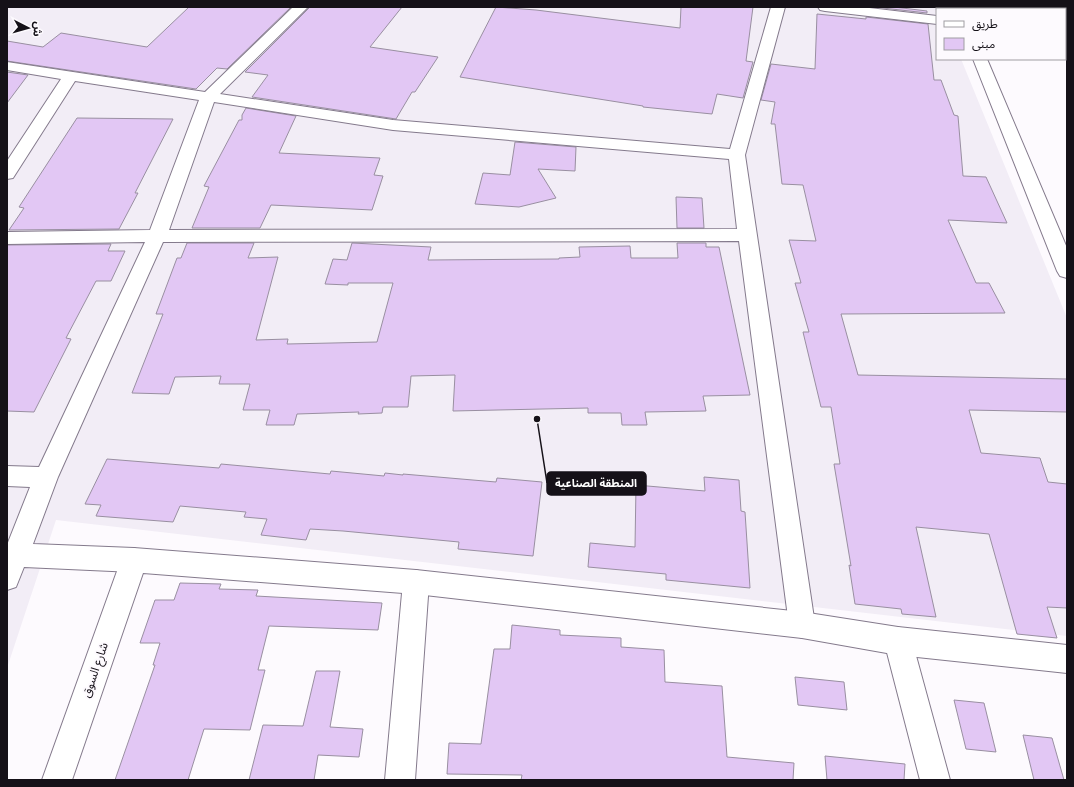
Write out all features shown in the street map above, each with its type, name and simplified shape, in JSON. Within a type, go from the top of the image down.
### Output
[{"type":"street","points":[[7,578],[46,477],[157,236],[208,97],[301,7]]},
{"type":"street","points":[[778,7],[737,155],[802,625]]},
{"type":"street","points":[[825,7],[936,20]]},
{"type":"street","points":[[980,60],[1067,271]]},
{"type":"street","points":[[7,66],[392,124],[737,155]]},
{"type":"street","points":[[7,174],[71,76]]},
{"type":"street","points":[[7,238],[157,236],[747,235]]},
{"type":"street","points":[[7,476],[46,477]]},
{"type":"street","points":[[16,555],[134,560],[416,582],[802,625],[898,641],[1067,659]]},
{"type":"street","name":"شارع السوق","points":[[57,780],[134,560]]},
{"type":"street","points":[[400,780],[416,582]]},
{"type":"street","points":[[898,641],[935,780]]},
{"type":"shaded area","points":[[7,7],[940,7],[936,8],[936,60],[961,60],[1067,318],[1067,636],[56,520],[7,668]]},
{"type":"building","points":[[189,7],[291,7],[227,69],[217,68],[196,89],[7,61],[7,41],[43,47],[61,33],[147,47]]},
{"type":"building","points":[[310,7],[402,7],[370,47],[438,57],[415,92],[412,92],[396,119],[252,97],[268,75],[245,72]]},
{"type":"building","points":[[496,7],[536,10],[680,28],[681,7],[753,7],[746,61],[753,62],[743,98],[717,94],[712,114],[643,107],[460,77]]},
{"type":"building","points":[[874,7],[894,7],[927,11],[927,13]]},
{"type":"building","points":[[817,14],[866,19],[866,17],[928,24],[934,80],[941,80],[954,115],[958,116],[963,176],[986,177],[1007,223],[948,220],[976,283],[989,283],[1005,313],[841,314],[858,375],[1067,379],[1067,412],[969,410],[981,453],[1040,458],[1048,482],[1067,484],[1067,608],[1047,607],[1057,638],[1017,634],[989,534],[916,527],[936,617],[902,614],[901,609],[855,604],[849,565],[851,566],[834,464],[840,464],[831,407],[821,407],[803,332],[809,332],[795,283],[801,283],[789,240],[816,241],[803,185],[782,184],[775,124],[771,124],[775,102],[761,100],[771,64],[815,69]]},
{"type":"building","points":[[7,72],[28,75],[7,103]]},
{"type":"building","points":[[246,108],[296,116],[279,153],[380,158],[374,175],[383,176],[372,210],[271,205],[260,228],[192,228],[209,187],[204,186],[239,120],[242,120],[242,115]]},
{"type":"building","points":[[77,118],[173,119],[135,193],[138,193],[119,229],[9,230],[24,208],[19,207]]},
{"type":"building","points":[[515,142],[576,147],[575,171],[538,169],[556,198],[519,207],[475,204],[483,173],[510,175]]},
{"type":"building","points":[[676,197],[702,198],[704,228],[677,228]]},
{"type":"building","points":[[187,243],[254,243],[248,258],[278,257],[256,340],[288,339],[287,344],[377,342],[393,283],[348,283],[348,285],[325,284],[333,259],[347,260],[352,243],[431,247],[428,260],[559,259],[580,257],[579,247],[630,246],[631,258],[678,258],[677,243],[706,243],[706,247],[719,247],[750,395],[703,396],[706,411],[645,412],[647,425],[622,425],[621,413],[588,413],[588,408],[453,411],[455,375],[411,376],[408,407],[383,407],[382,413],[358,414],[359,412],[297,414],[294,425],[266,425],[270,410],[243,410],[250,384],[219,384],[221,376],[175,377],[169,394],[132,393],[163,314],[156,314],[177,258],[181,258]]},
{"type":"building","points":[[111,244],[108,251],[125,251],[111,281],[96,281],[66,338],[71,339],[34,412],[7,411],[7,245]]},
{"type":"building","points":[[107,459],[219,468],[221,464],[330,474],[331,471],[384,476],[385,473],[496,482],[497,478],[542,482],[533,556],[458,549],[459,542],[343,531],[310,529],[306,540],[261,535],[267,519],[244,517],[246,512],[180,506],[173,522],[96,516],[101,505],[85,504]]},
{"type":"building","points":[[704,477],[739,480],[741,511],[745,512],[750,588],[666,580],[666,574],[588,567],[590,543],[635,547],[636,485],[705,491]]},
{"type":"building","points":[[180,583],[221,584],[219,589],[258,590],[256,596],[382,603],[378,630],[269,626],[258,670],[265,670],[250,730],[204,729],[188,780],[115,780],[155,665],[153,665],[160,643],[140,643],[155,600],[174,600]]},
{"type":"building","points":[[512,625],[560,630],[560,635],[621,638],[621,647],[664,650],[665,682],[722,686],[727,757],[794,763],[793,780],[521,780],[522,775],[447,774],[449,743],[481,744],[494,649],[510,649]]},
{"type":"building","points":[[316,671],[340,671],[330,727],[363,729],[359,757],[318,755],[314,780],[249,780],[263,725],[303,726]]},
{"type":"building","points":[[795,677],[844,682],[847,710],[798,705]]},
{"type":"building","points":[[954,700],[984,703],[996,752],[966,749]]},
{"type":"building","points":[[1023,735],[1052,738],[1064,780],[1034,780]]},
{"type":"building","points":[[825,756],[905,764],[904,780],[827,780]]},
{"type":"place","name":"المنطقة الصناعية","points":[[537,419]]}]
